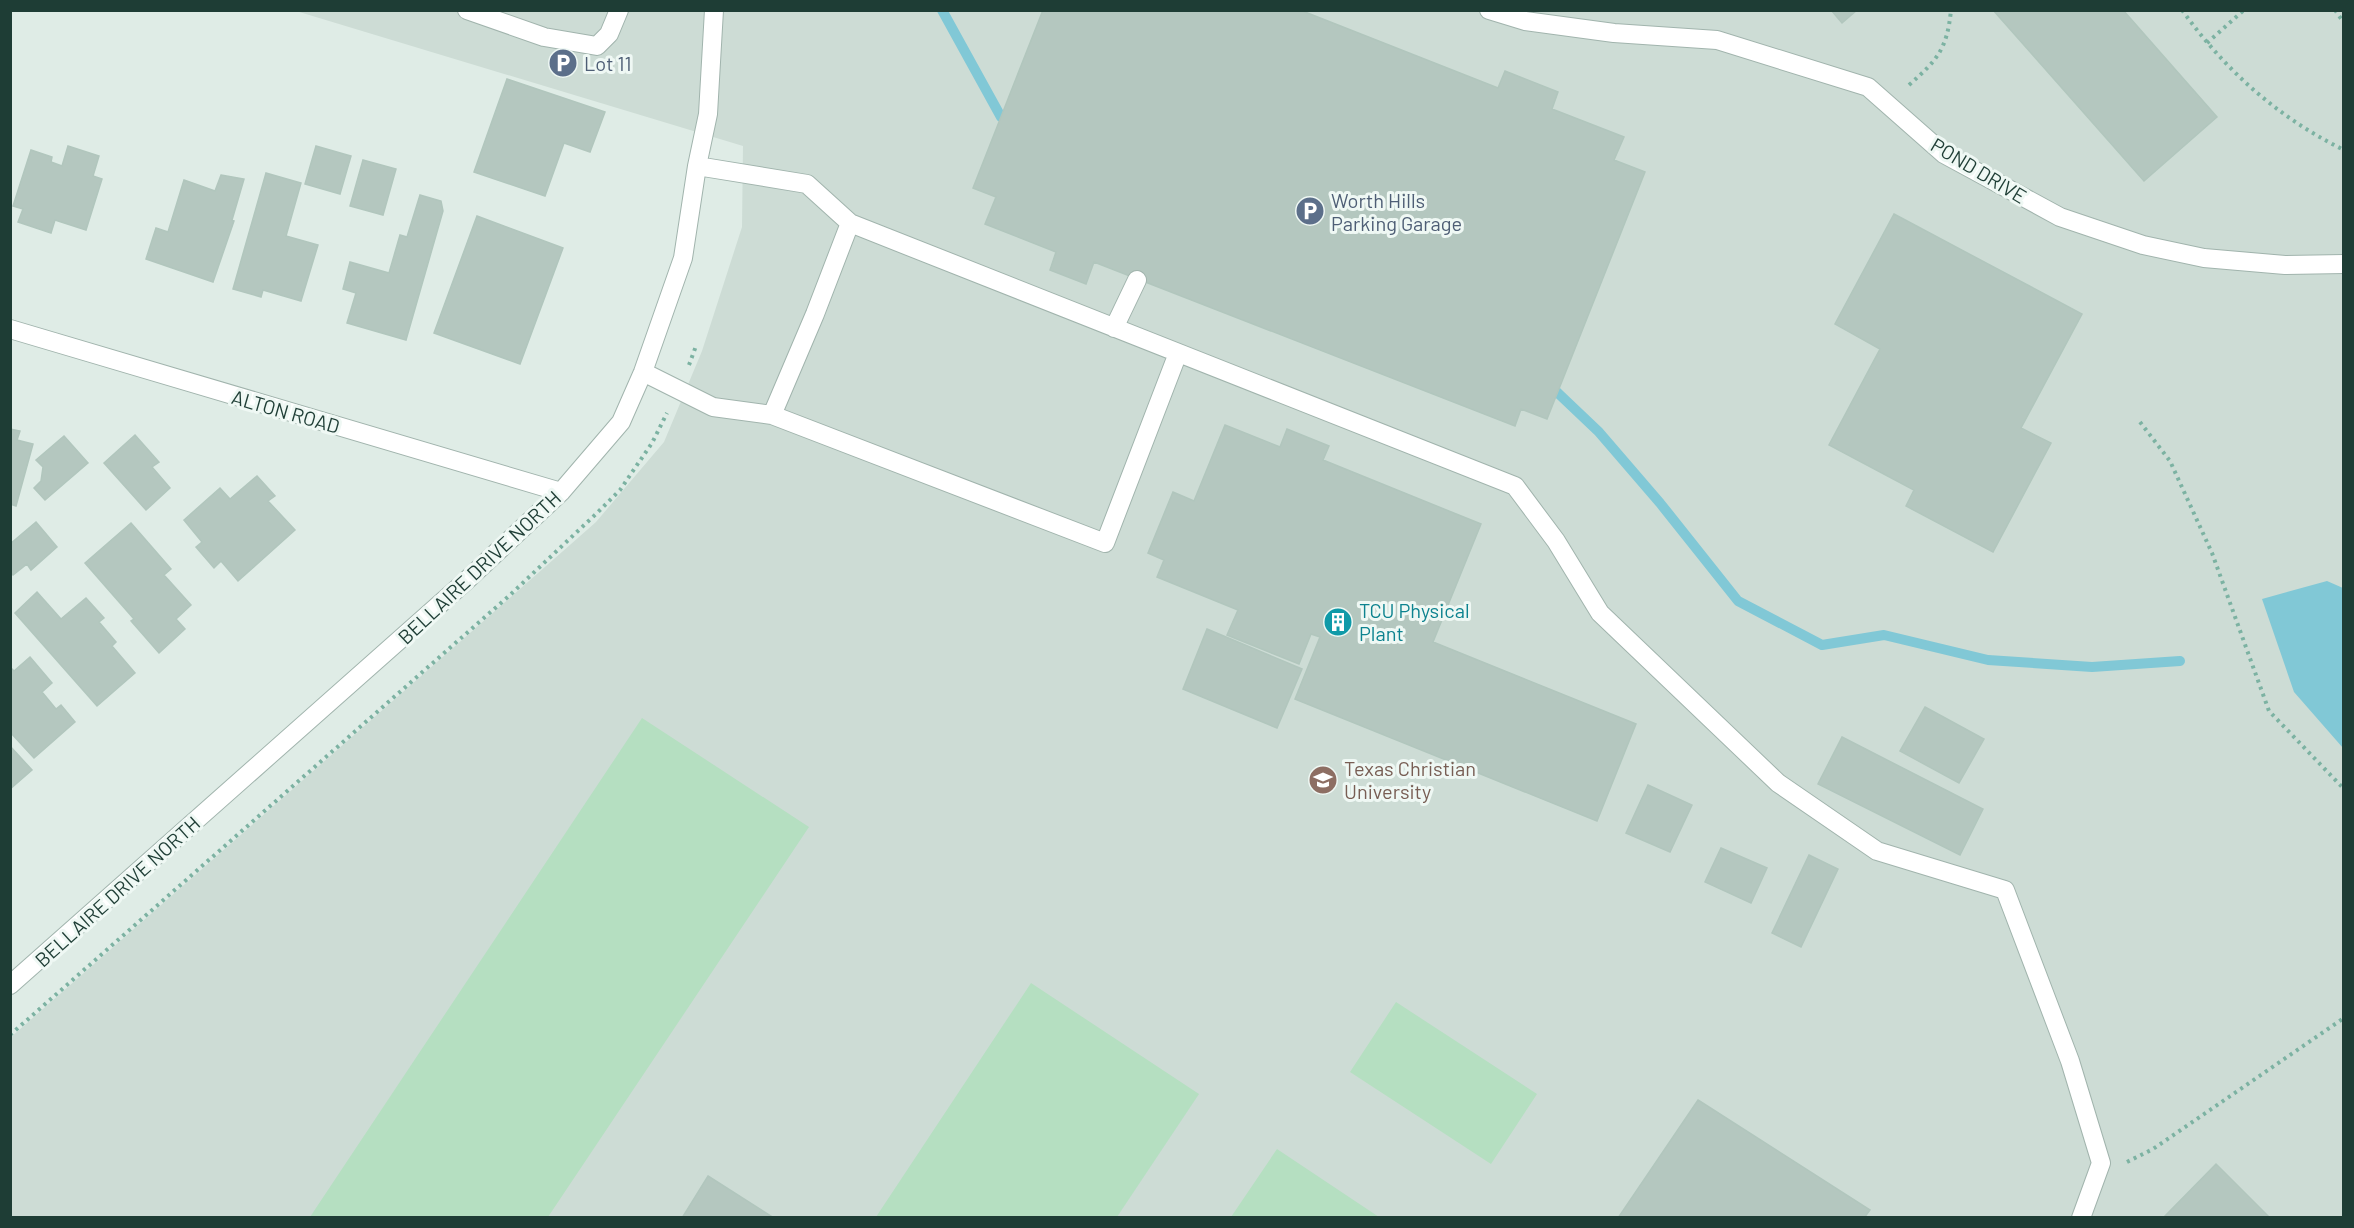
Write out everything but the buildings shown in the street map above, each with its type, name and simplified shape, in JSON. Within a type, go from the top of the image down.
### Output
[{"type":"street","points":[[466,10],[544,37],[597,46],[609,34],[619,10]]},
{"type":"street","name":"BELLAIRE DRIVE NORTH","points":[[10,985],[467,580],[561,492],[621,422],[643,372],[683,258],[697,166],[708,114],[714,10]]},
{"type":"street","name":"POND DRIVE","points":[[1489,10],[1526,21],[1614,33],[1717,40],[1868,87],[1944,154],[2060,217],[2143,245],[2204,258],[2285,265],[2343,264]]},
{"type":"street","points":[[697,166],[807,184],[850,223],[1515,486],[1556,541],[1600,613],[1778,783],[1877,851],[2005,890],[2070,1061],[2101,1163],[2081,1218]]},
{"type":"street","points":[[772,415],[815,314],[850,223]]},
{"type":"street","points":[[1113,328],[1137,280]]},
{"type":"street","name":"ALTON ROAD","points":[[10,329],[561,492]]},
{"type":"street","points":[[643,372],[714,407],[772,415],[1106,543],[1178,353]]},
{"type":"path","points":[[1912,83],[1936,61],[1945,42],[1951,10]]},
{"type":"path","points":[[2182,10],[2233,72],[2271,106],[2312,134],[2343,150]]},
{"type":"path","points":[[2207,43],[2244,10]]},
{"type":"path","points":[[2336,10],[2343,23]]},
{"type":"path","points":[[10,1035],[510,595],[620,490],[652,443],[679,390],[696,346]]},
{"type":"path","points":[[2140,422],[2170,461],[2212,553],[2269,711],[2343,789]]},
{"type":"path","points":[[2096,1176],[2153,1149],[2343,1018]]},
{"type":"shaded area","name":"Texas Christian University","points":[[296,11],[2343,11],[2343,1217],[11,1217],[10,1038],[596,522],[664,442],[702,351],[742,227],[743,146]]},
{"type":"green space","points":[[642,718],[809,827],[548,1217],[310,1217]]},
{"type":"green space","points":[[1031,983],[1199,1094],[1117,1217],[876,1217]]},
{"type":"green space","points":[[1396,1002],[1537,1094],[1491,1164],[1350,1072]]},
{"type":"green space","points":[[1277,1149],[1379,1217],[1231,1217]]},
{"type":"water","points":[[2327,581],[2343,588],[2343,748],[2294,692],[2262,599]]},
{"type":"waterway","points":[[942,10],[1001,117],[1012,122]]},
{"type":"waterway","points":[[1545,386],[1558,393],[1598,431],[1660,503],[1738,601],[1822,645],[1884,635],[1988,660],[2092,667],[2180,661]]},
{"type":"place","name":"Lot 11","points":[[563,63]]},
{"type":"place","name":"Worth Hills Parking Garage","points":[[1310,211]]},
{"type":"place","name":"TCU Physical Plant","points":[[1338,622]]},
{"type":"place","name":"Texas Christian University","points":[[1323,780]]}]
